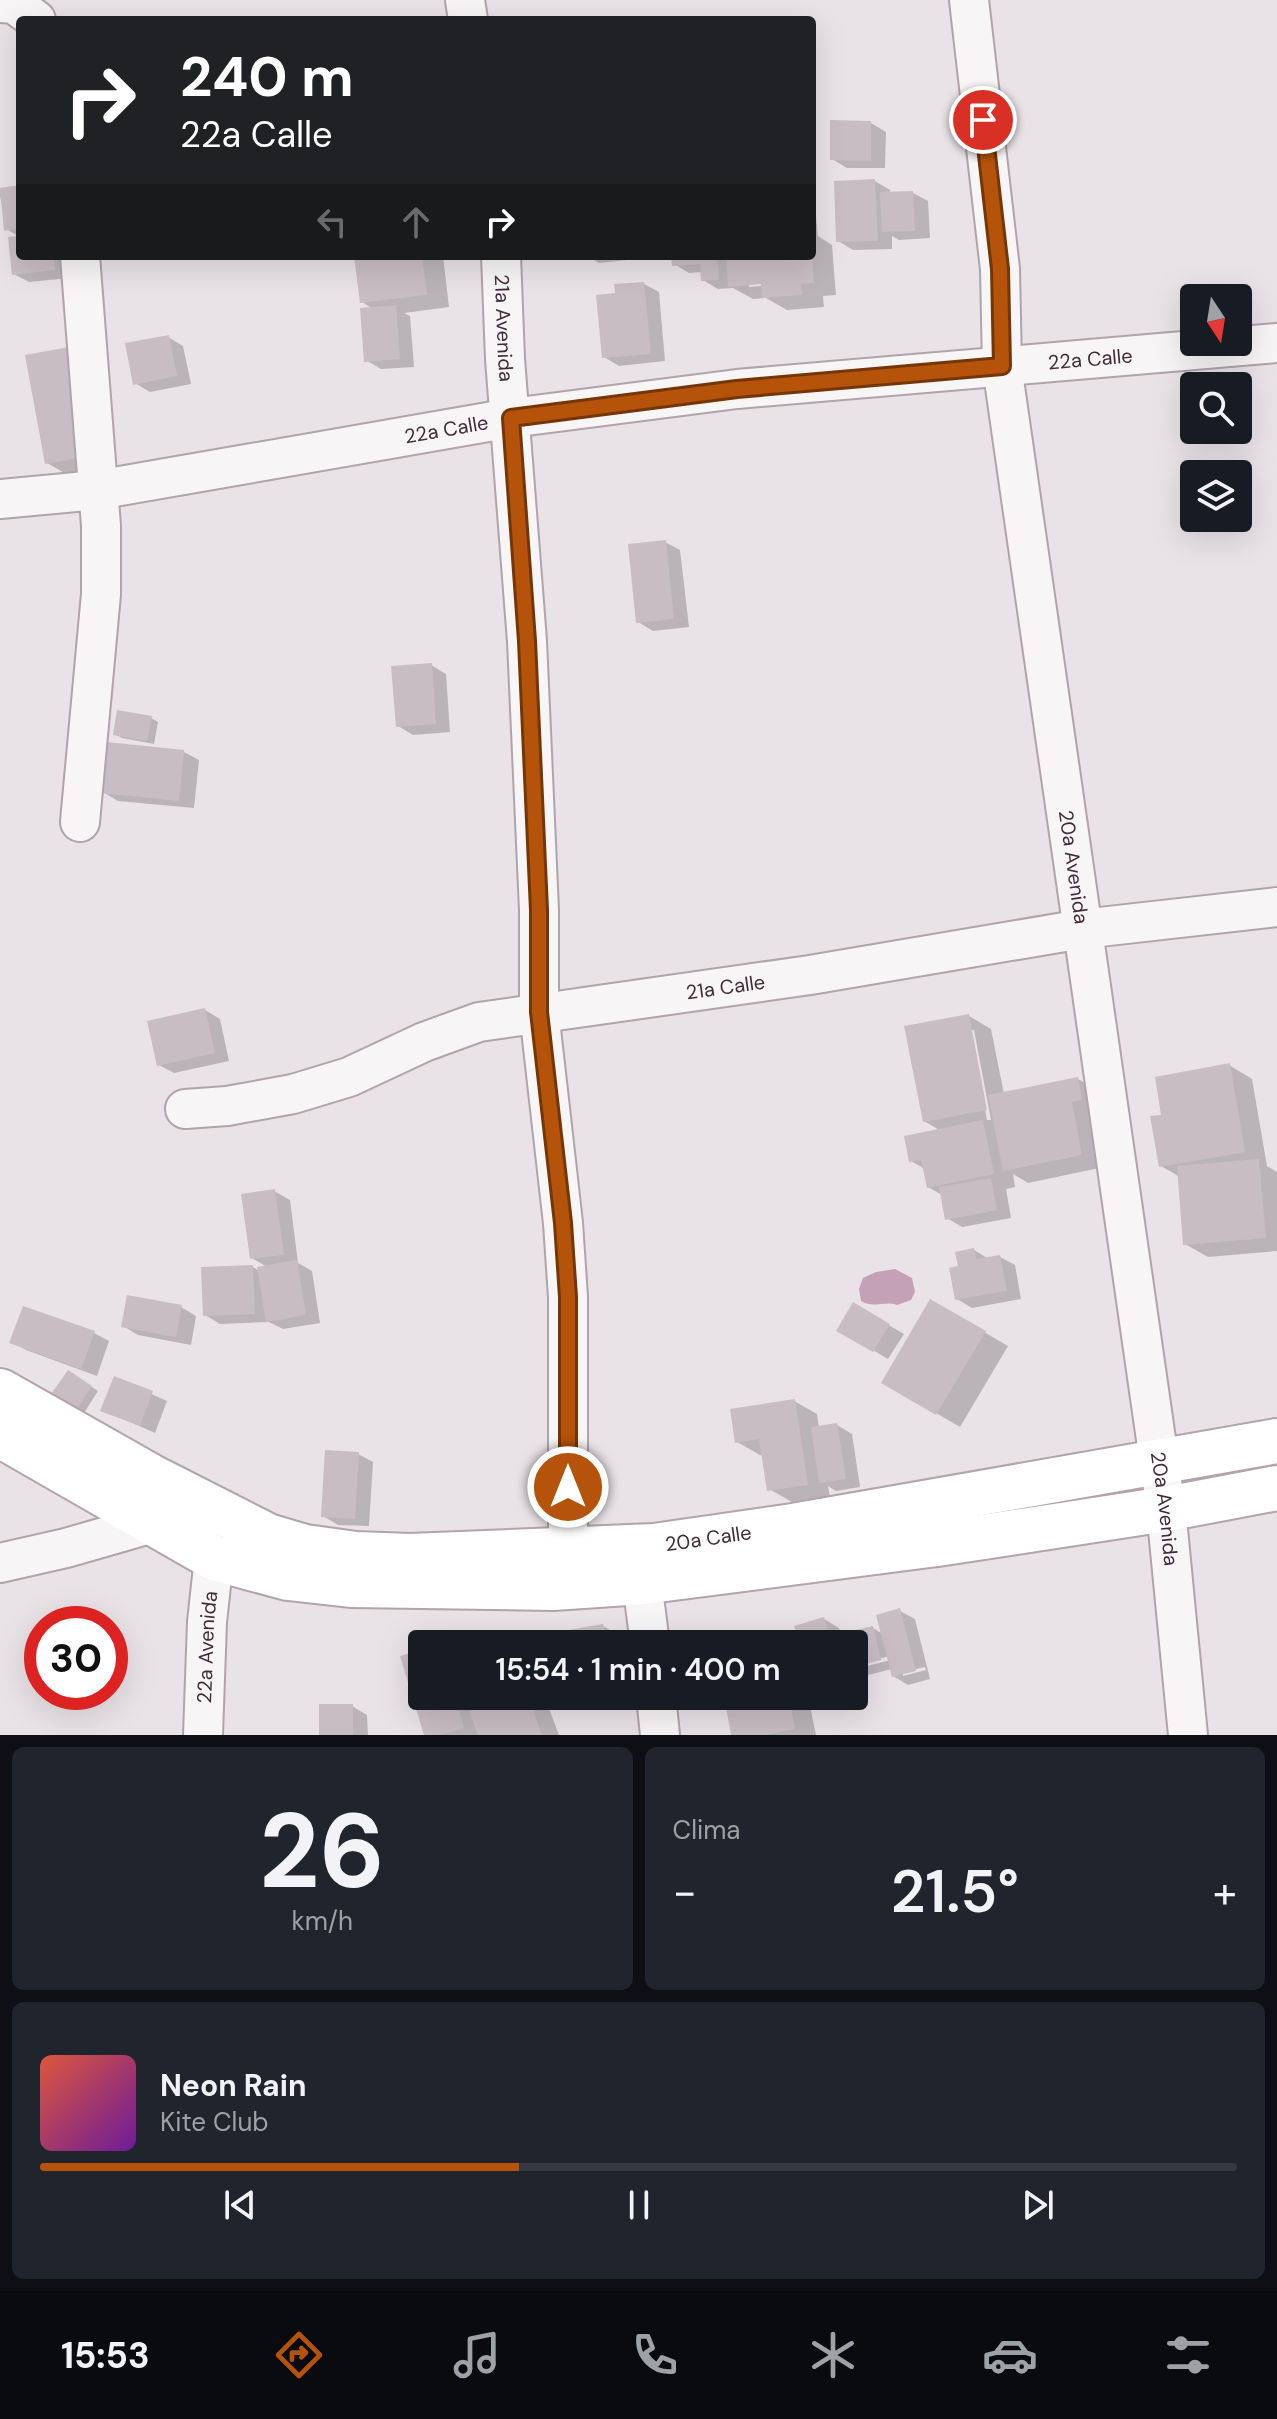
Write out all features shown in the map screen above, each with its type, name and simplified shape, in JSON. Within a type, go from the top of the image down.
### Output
[{"type":"main road","name":"20a Calle","points":[[0,1391],[150,1476],[268,1536],[305,1547],[356,1554],[410,1556],[654,1546],[793,1526],[1277,1441]]},
{"type":"main road","name":"20a Calle","points":[[0,1435],[214,1558],[288,1578],[351,1585],[553,1588],[642,1582],[937,1544],[1166,1509],[1277,1488]]},
{"type":"street","name":"20a Avenida","points":[[969,0],[1000,269],[1002,366],[1166,1509],[1188,1735]]},
{"type":"street","points":[[0,3],[14,4],[30,16]]},
{"type":"street","points":[[80,260],[101,526],[101,594],[80,822]]},
{"type":"street","name":"21a Avenida","points":[[501,260],[527,641],[539,910],[539,1012],[563,1223],[568,1297],[568,1551]]},
{"type":"street","name":"22a Calle","points":[[0,499],[97,490],[511,418],[737,389],[1277,343]]},
{"type":"street","name":"21a Calle","points":[[185,1109],[227,1106],[293,1094],[349,1077],[424,1042],[479,1022],[810,975],[1082,929],[1277,907]]},
{"type":"street","points":[[0,1563],[153,1523]]},
{"type":"street","name":"22a Avenida","points":[[203,1735],[207,1622],[214,1558]]},
{"type":"street","points":[[642,1582],[648,1630]]},
{"type":"street","points":[[657,1710],[660,1735]]},
{"type":"shaded area","points":[[895,1269],[912,1278],[915,1292],[911,1300],[897,1305],[861,1301],[859,1289],[863,1278]]},
{"type":"building","points":[[830,120],[871,121],[871,161],[830,160]]},
{"type":"building","points":[[875,179],[878,241],[836,242],[834,181]]},
{"type":"building","points":[[16,186],[16,229],[4,231],[0,188]]},
{"type":"building","points":[[913,191],[915,231],[882,232],[880,192]]},
{"type":"building","points":[[16,236],[16,260],[54,260],[55,270],[12,275],[8,237]]},
{"type":"building","points":[[355,260],[423,260],[427,295],[360,303]]},
{"type":"building","points":[[671,260],[717,260],[719,280],[701,281],[700,264],[672,266]]},
{"type":"building","points":[[726,260],[812,260],[814,283],[801,284],[802,295],[762,298],[761,284],[728,287]]},
{"type":"building","points":[[644,282],[651,354],[602,358],[596,295],[615,293],[614,284]]},
{"type":"building","points":[[396,305],[400,359],[364,362],[360,308]]},
{"type":"building","points":[[169,335],[177,376],[133,385],[125,343]]},
{"type":"building","points":[[69,347],[89,456],[45,464],[25,355]]},
{"type":"building","points":[[666,540],[674,619],[636,623],[628,544]]},
{"type":"building","points":[[432,663],[436,724],[396,727],[391,666]]},
{"type":"building","points":[[117,710],[152,716],[147,741],[113,735]]},
{"type":"building","points":[[107,742],[184,750],[179,801],[101,793]]},
{"type":"building","points":[[205,1008],[215,1053],[157,1066],[147,1021]]},
{"type":"building","points":[[969,1014],[987,1110],[923,1122],[904,1026]]},
{"type":"building","points":[[1230,1063],[1245,1152],[1159,1167],[1150,1116],[1161,1115],[1155,1077]]},
{"type":"building","points":[[1078,1077],[1082,1099],[1072,1102],[1082,1155],[1003,1171],[988,1095]]},
{"type":"building","points":[[983,1120],[994,1174],[927,1188],[921,1160],[909,1162],[904,1136]]},
{"type":"building","points":[[1259,1159],[1266,1238],[1183,1245],[1177,1166]]},
{"type":"building","points":[[991,1178],[997,1210],[945,1220],[939,1187]]},
{"type":"building","points":[[275,1189],[284,1255],[250,1259],[241,1194]]},
{"type":"building","points":[[974,1248],[976,1259],[1000,1255],[1007,1291],[955,1300],[949,1268],[958,1266],[955,1252]]},
{"type":"building","points":[[297,1260],[306,1315],[266,1322],[257,1267]]},
{"type":"building","points":[[253,1265],[255,1314],[203,1316],[201,1267]]},
{"type":"building","points":[[127,1295],[182,1305],[176,1337],[121,1327]]},
{"type":"building","points":[[930,1299],[986,1331],[936,1415],[881,1383]]},
{"type":"building","points":[[853,1302],[890,1324],[873,1352],[836,1331]]},
{"type":"building","points":[[23,1306],[95,1331],[81,1369],[9,1343]]},
{"type":"building","points":[[68,1370],[92,1386],[76,1411],[51,1394]]},
{"type":"building","points":[[114,1376],[153,1391],[140,1426],[100,1411]]},
{"type":"building","points":[[795,1399],[808,1485],[767,1491],[759,1439],[735,1443],[730,1409]]},
{"type":"building","points":[[837,1423],[846,1479],[819,1483],[811,1427]]},
{"type":"building","points":[[325,1450],[359,1452],[355,1519],[321,1517]]},
{"type":"building","points":[[900,1608],[916,1671],[892,1677],[876,1615]]},
{"type":"building","points":[[824,1617],[828,1630],[795,1630],[794,1626]]},
{"type":"building","points":[[603,1624],[604,1630],[568,1630]]},
{"type":"building","points":[[873,1626],[881,1660],[868,1663],[868,1630],[856,1630]]},
{"type":"building","points":[[408,1654],[408,1682],[400,1656]]},
{"type":"building","points":[[319,1704],[353,1704],[353,1735],[319,1735]]},
{"type":"building","points":[[416,1710],[459,1710],[464,1728],[440,1735],[424,1735]]},
{"type":"building","points":[[533,1710],[542,1735],[478,1735],[469,1711]]},
{"type":"building","points":[[727,1710],[792,1710],[795,1729],[765,1735],[731,1735]]},
{"type":"route","points":[[568,1487],[568,1297],[563,1223],[539,1012],[539,910],[527,641],[511,418],[737,389],[1002,366],[1000,269],[983,120]]}]
